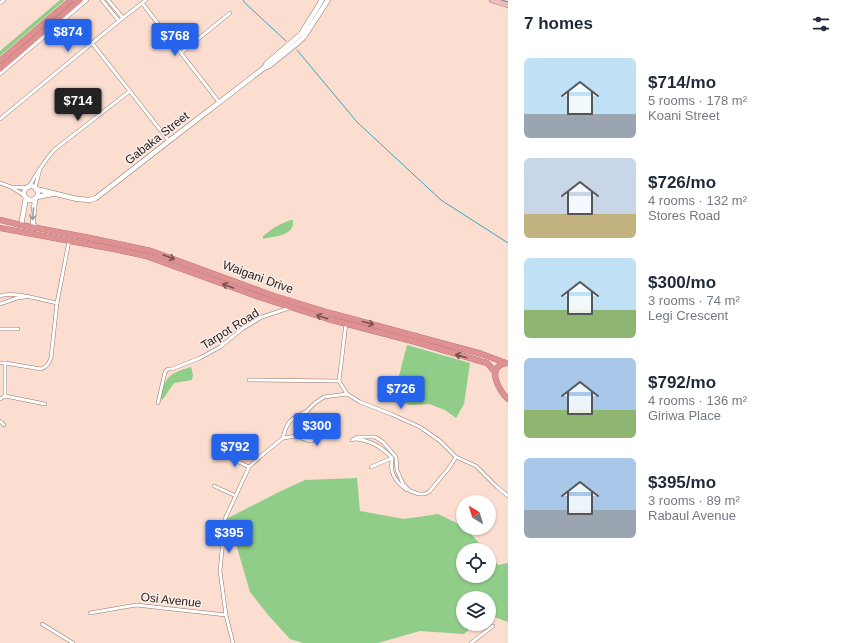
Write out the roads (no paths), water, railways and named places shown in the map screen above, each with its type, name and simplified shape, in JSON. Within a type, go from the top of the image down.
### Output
[{"type":"highway","points":[[0,61],[71,0]]},
{"type":"highway","points":[[0,69],[80,0]]},
{"type":"highway","name":"Waigani Drive","points":[[0,220],[150,251],[274,296],[482,354],[507,363]]},
{"type":"highway","points":[[21,225],[22,230],[48,237]]},
{"type":"highway","name":"Waigani Drive","points":[[0,228],[146,256],[279,304],[345,324],[416,342],[481,362],[489,365],[495,372]]},
{"type":"highway","points":[[90,238],[95,242],[119,246],[119,250]]},
{"type":"highway","points":[[128,246],[126,250],[145,254],[155,259]]},
{"type":"highway","points":[[246,286],[249,289],[279,299],[279,304]]},
{"type":"highway","points":[[507,363],[498,366],[495,372],[496,381],[501,391],[508,399]]},
{"type":"main road","points":[[492,0],[508,5]]},
{"type":"street","points":[[0,3],[4,0]]},
{"type":"street","points":[[0,73],[86,0]]},
{"type":"street","points":[[102,0],[119,21]]},
{"type":"street","points":[[108,0],[123,18]]},
{"type":"street","points":[[0,119],[146,0]]},
{"type":"street","name":"Gabaka Street","points":[[264,68],[267,63],[301,34],[322,0]]},
{"type":"street","name":"Gabaka Street","points":[[36,188],[86,200],[96,198],[300,41],[328,0]]},
{"type":"street","points":[[142,3],[219,102]]},
{"type":"street","points":[[181,53],[230,13]]},
{"type":"street","points":[[92,43],[169,141]]},
{"type":"street","points":[[21,225],[26,197],[25,191],[54,150],[130,91]]},
{"type":"street","points":[[37,228],[33,224],[32,220],[38,193],[36,188],[40,169]]},
{"type":"street","points":[[0,184],[11,187],[36,188]]},
{"type":"street","points":[[11,187],[29,200],[36,198]]},
{"type":"street","name":"Gabaka Street","points":[[36,198],[56,194]]},
{"type":"street","points":[[0,363],[41,369],[48,365],[51,358],[57,303],[69,241]]},
{"type":"street","points":[[0,296],[13,294],[57,303]]},
{"type":"street","points":[[0,304],[26,296]]},
{"type":"street","name":"Tarpot Road","points":[[158,403],[165,372],[168,369],[172,369],[200,358],[220,348],[262,317],[291,307]]},
{"type":"street","points":[[346,317],[339,381],[347,394],[360,402],[420,427],[440,441],[456,457],[476,466],[508,496]]},
{"type":"street","points":[[0,330],[18,329]]},
{"type":"street","points":[[5,363],[5,396]]},
{"type":"street","points":[[249,380],[339,381]]},
{"type":"street","points":[[283,438],[290,420],[307,411],[324,397],[347,394]]},
{"type":"street","points":[[0,398],[5,396],[45,404]]},
{"type":"street","points":[[233,643],[226,615],[220,571],[225,519],[249,467],[261,456],[283,438],[297,436],[312,441],[313,438],[306,418],[307,411]]},
{"type":"street","points":[[0,421],[4,425]]},
{"type":"street","points":[[410,491],[396,470],[396,457],[384,442],[375,437],[358,437],[353,439],[363,439],[375,444],[385,451],[392,458],[392,471],[395,478],[402,487],[410,491],[418,494],[425,494],[429,492],[456,457]]},
{"type":"street","points":[[228,457],[249,467]]},
{"type":"street","points":[[371,467],[392,458]]},
{"type":"street","points":[[214,486],[236,496]]},
{"type":"street","name":"Osi Avenue","points":[[90,613],[136,605],[226,615]]},
{"type":"street","points":[[42,624],[72,643]]},
{"type":"street","points":[[471,643],[487,631]]},
{"type":"waterway","points":[[243,0],[286,41]]},
{"type":"waterway","points":[[502,0],[508,2]]},
{"type":"waterway","points":[[297,50],[357,122],[441,200],[508,243]]}]
